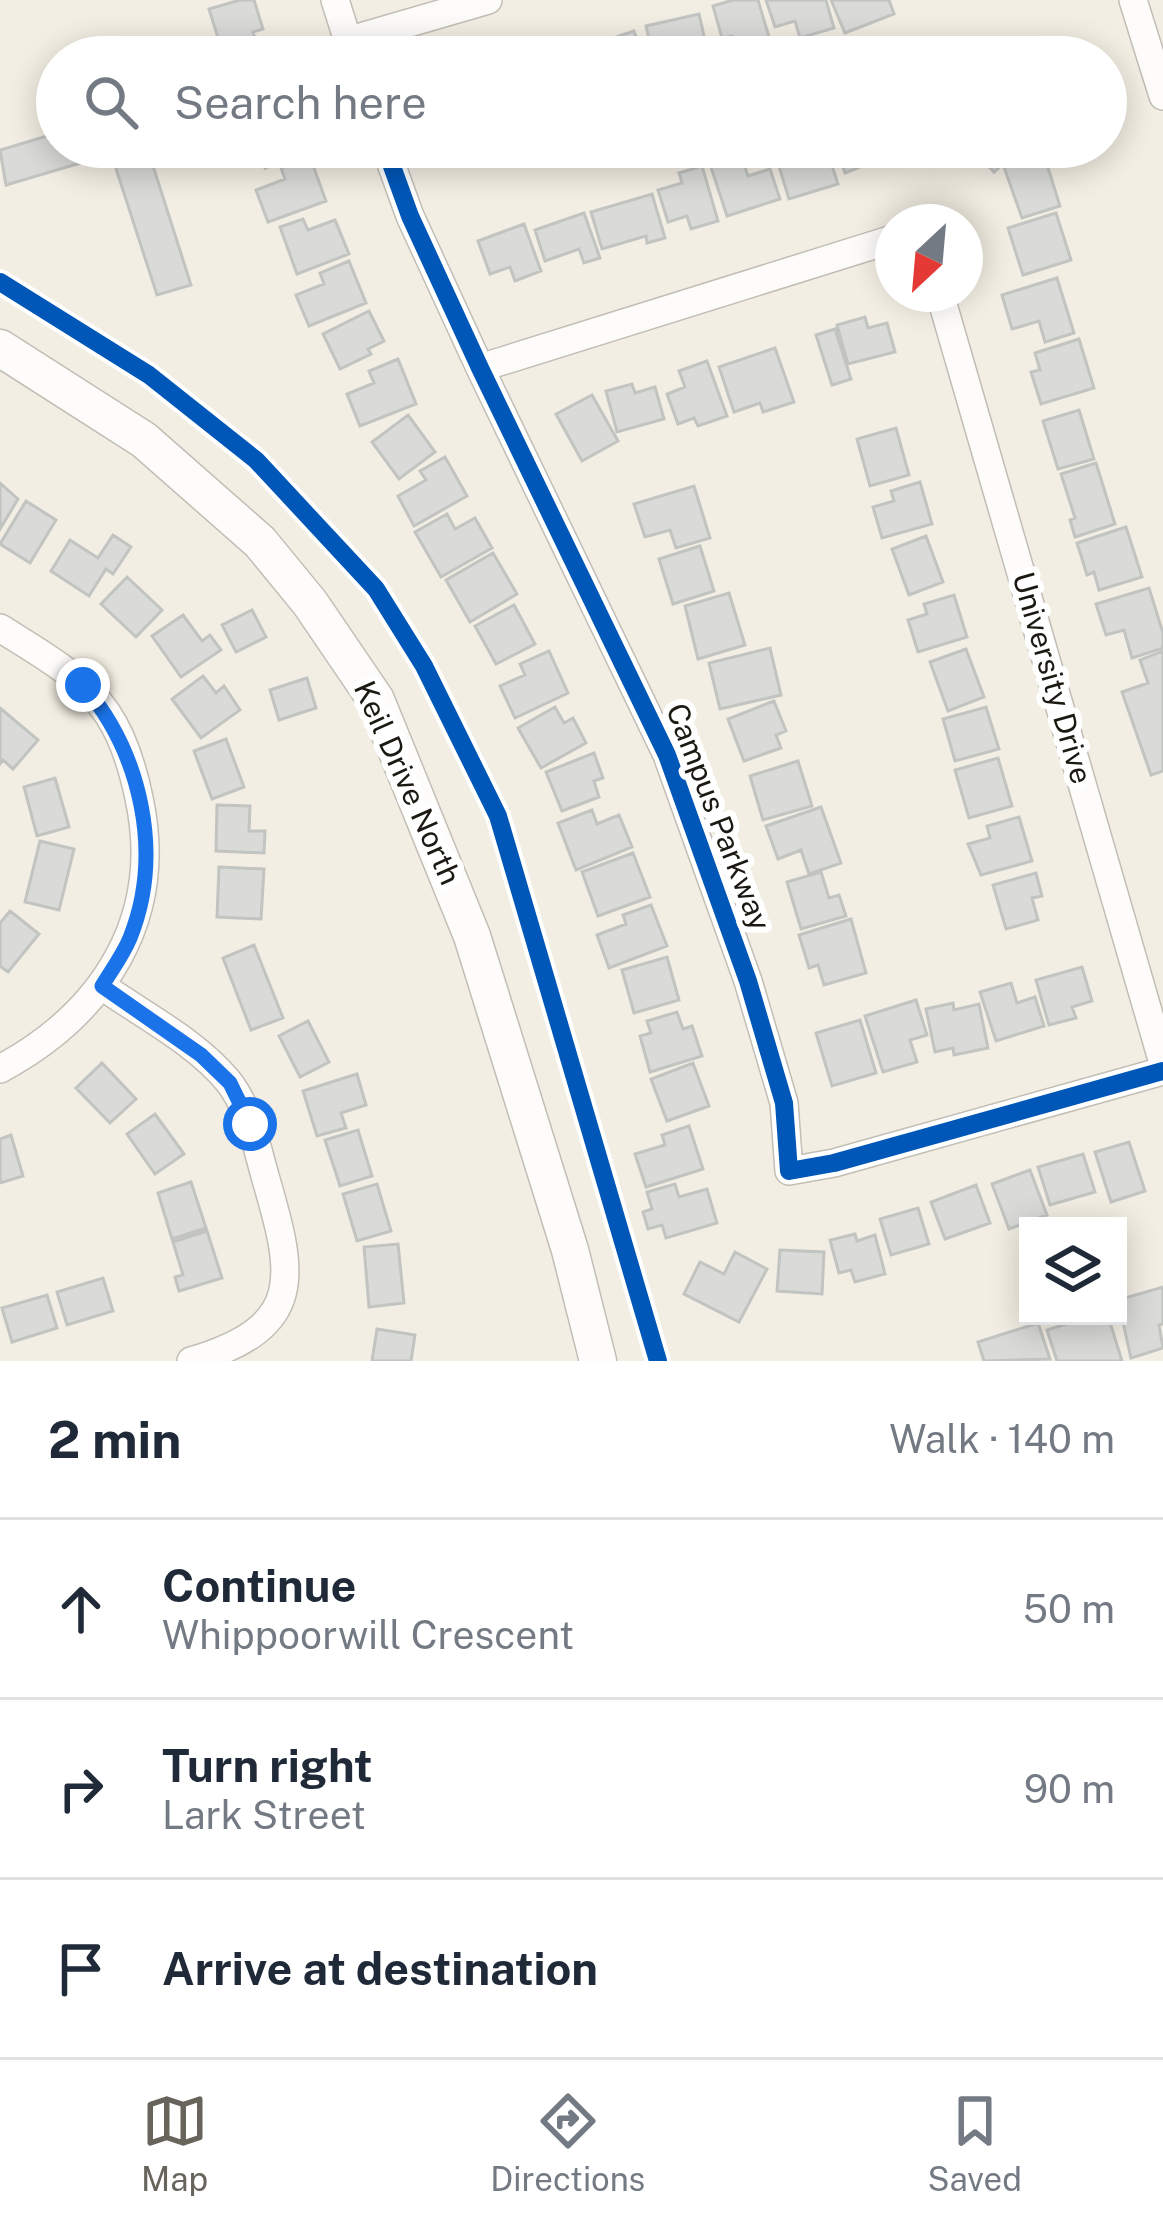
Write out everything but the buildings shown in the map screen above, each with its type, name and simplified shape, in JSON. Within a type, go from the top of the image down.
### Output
[{"type":"street","points":[[335,0],[346,36]]},
{"type":"street","points":[[387,36],[488,0]]},
{"type":"street","points":[[1133,0],[1163,96]]},
{"type":"street","name":"Campus Parkway","points":[[393,168],[480,368],[667,754],[748,981],[784,1103],[789,1171],[834,1163],[1163,1067]]},
{"type":"street","points":[[480,368],[875,245]]},
{"type":"street","name":"University Drive","points":[[945,312],[1163,1067]]},
{"type":"street","name":"Keil Drive North","points":[[0,348],[144,440],[260,542],[310,603],[376,700],[472,936],[570,1250],[598,1361]]},
{"type":"street","points":[[0,628],[83,685],[108,714],[126,749],[145,842],[141,900],[129,940],[102,986],[53,1035],[0,1069]]},
{"type":"street","points":[[102,986],[201,1055],[230,1083],[250,1124],[284,1238],[288,1278],[277,1307],[256,1334],[226,1351],[191,1361]]},
{"type":"cycle path","points":[[393,168],[480,368],[667,755],[748,981],[784,1103],[789,1171],[834,1163],[1163,1071]]},
{"type":"cycle path","points":[[0,282],[149,375],[256,460],[376,589],[424,666],[498,816],[658,1361]]},
{"type":"route","points":[[83,685],[108,714],[126,749],[145,842],[141,900],[129,940],[102,986],[201,1055],[230,1083],[250,1124]]}]
